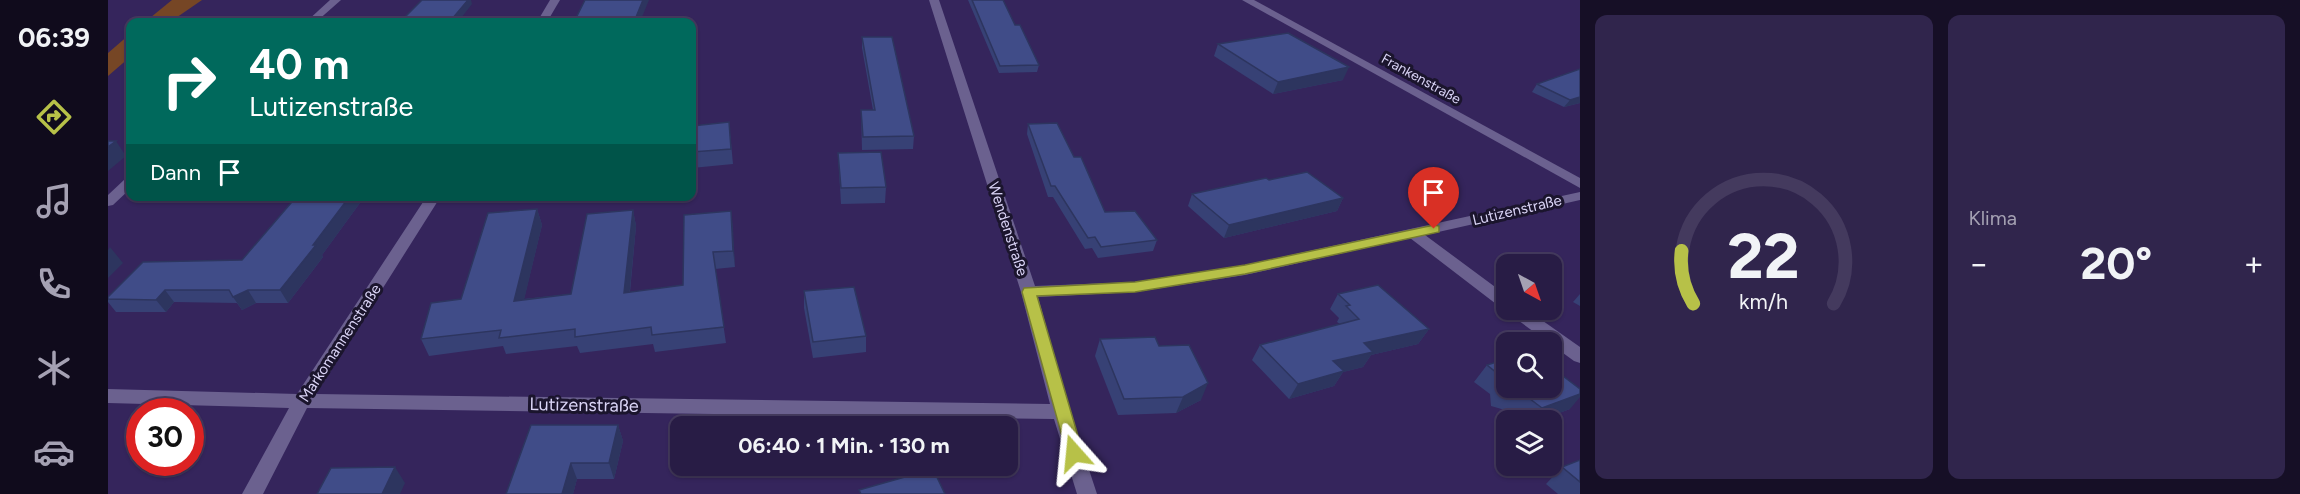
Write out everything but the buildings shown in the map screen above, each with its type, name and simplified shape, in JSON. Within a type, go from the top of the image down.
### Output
[{"type":"street","points":[[316,18],[336,0]]},
{"type":"street","points":[[544,18],[555,0]]},
{"type":"street","name":"Wendenstraße","points":[[934,0],[1029,292],[1060,412],[1087,494]]},
{"type":"street","name":"Frankenstraße","points":[[1247,0],[1580,184]]},
{"type":"street","points":[[108,201],[126,185]]},
{"type":"street","name":"Lutizenstraße","points":[[1029,292],[1135,287],[1245,270],[1580,196]]},
{"type":"street","name":"Markomannenstraße","points":[[252,494],[303,401],[431,201]]},
{"type":"street","points":[[1413,233],[1496,295]]},
{"type":"street","points":[[1529,320],[1580,356]]},
{"type":"street","name":"Lutizenstraße","points":[[108,396],[1060,412]]},
{"type":"shaded area","points":[[172,0],[202,0],[176,18],[150,18]]},
{"type":"shaded area","points":[[126,37],[126,60],[108,76],[108,53]]},
{"type":"route","points":[[1074,453],[1060,412],[1029,292],[1135,287],[1245,270],[1434,229]]}]
